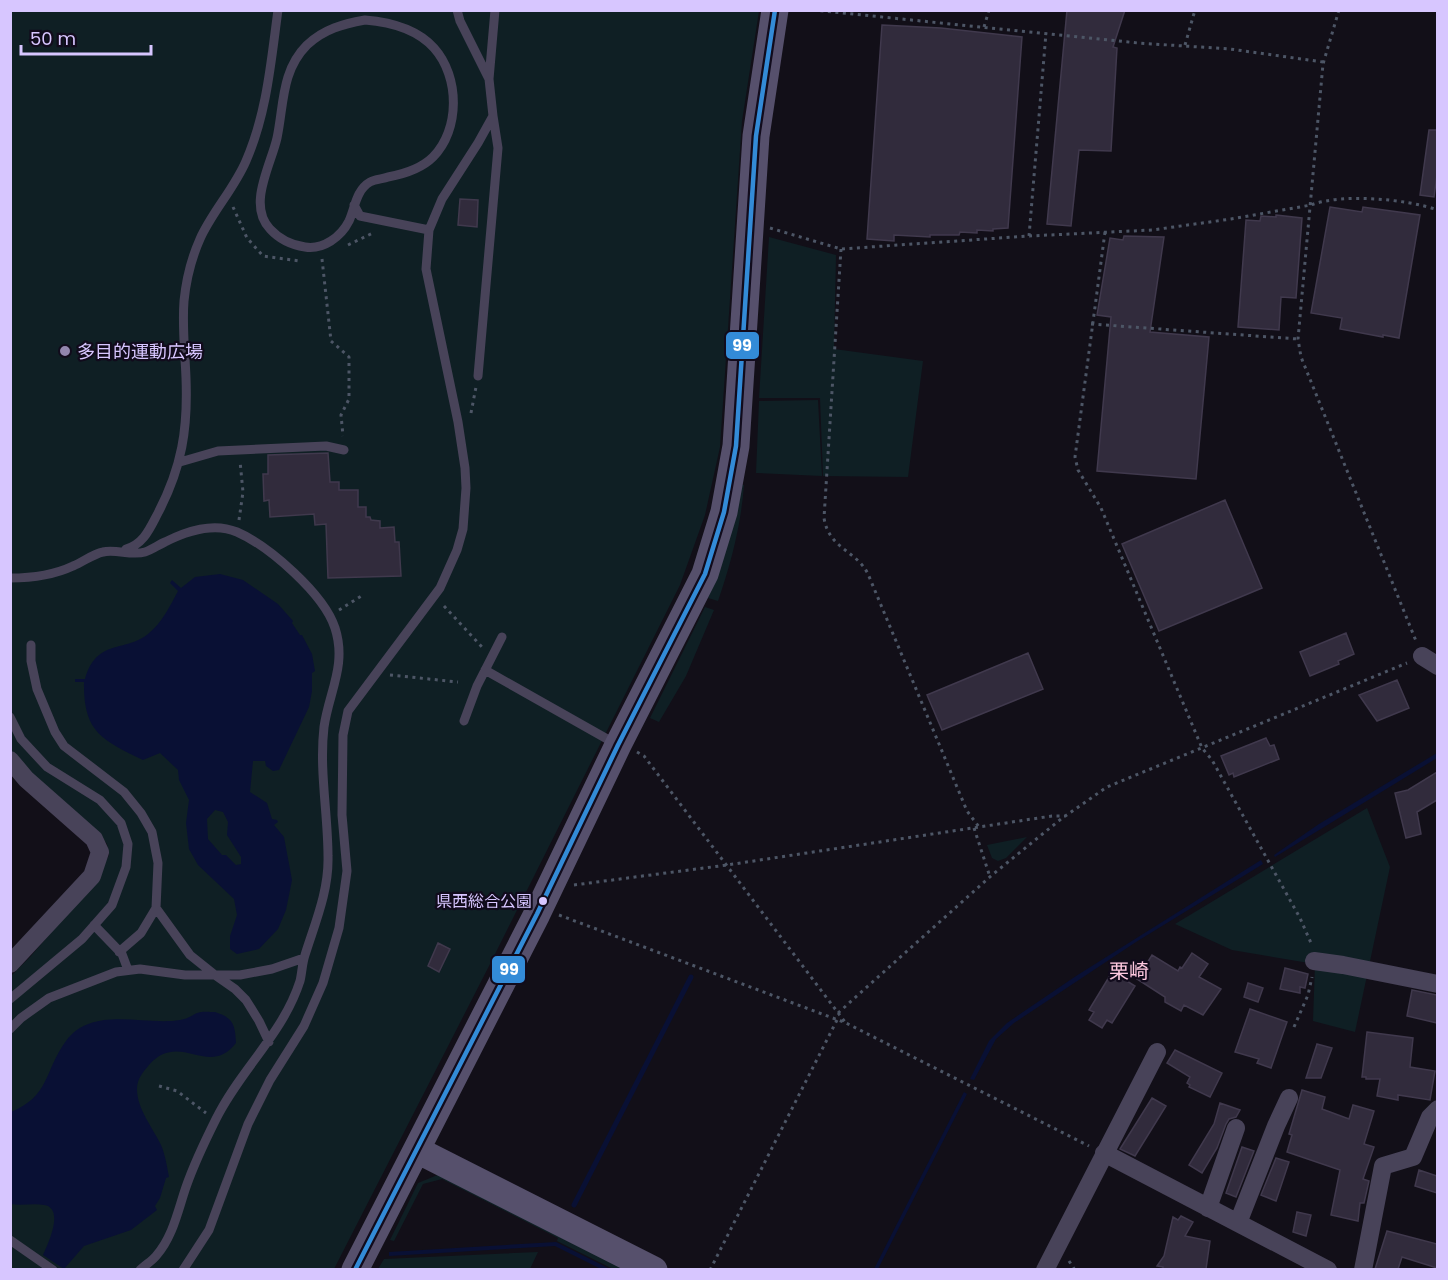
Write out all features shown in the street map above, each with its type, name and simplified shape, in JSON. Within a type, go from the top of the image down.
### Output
[{"type":"street","points":[[355,1269],[537,914],[618,744],[705,574],[730,488],[736,446],[756,136],[775,10]]},
{"type":"street","points":[[10,760],[26,779],[94,839],[100,852],[92,876],[10,964]]},
{"type":"street","points":[[1314,961],[1343,964],[1437,984]]},
{"type":"street","points":[[1046,1269],[1157,1052]]},
{"type":"street","points":[[1238,1223],[1289,1098]]},
{"type":"street","points":[[1363,1269],[1383,1166],[1413,1157],[1430,1117],[1437,1109]]},
{"type":"street","points":[[1208,1208],[1236,1128]]},
{"type":"street","points":[[417,1150],[654,1269]]},
{"type":"street","points":[[1104,1153],[1328,1269]]},
{"type":"lane","points":[[115,552],[135,547],[147,535],[170,491],[180,462],[184,432],[186,380],[182,321],[185,291],[200,239],[246,162],[260,123],[278,10]]},
{"type":"lane","points":[[457,10],[460,21],[489,79]]},
{"type":"lane","points":[[478,376],[498,148],[489,79],[495,10]]},
{"type":"lane","points":[[364,20],[384,22],[405,28],[435,49],[447,70],[453,89],[454,107],[444,142],[432,158],[408,173],[370,182],[354,205],[349,221],[334,239],[324,245],[309,248],[293,245],[280,239],[267,227],[261,214],[260,200],[277,138],[284,86],[292,67],[306,46],[325,32],[342,25],[364,20]]},
{"type":"lane","points":[[183,1269],[209,1230],[248,1124],[270,1080],[304,1026],[323,983],[339,928],[347,871],[342,815],[343,735],[348,711],[440,588],[463,529],[466,488],[458,423],[426,269],[429,230],[442,199],[493,116]]},
{"type":"lane","points":[[354,205],[360,216],[429,230]]},
{"type":"lane","points":[[180,462],[218,452],[238,450],[326,446],[344,450]]},
{"type":"lane","points":[[10,578],[34,577],[71,568],[102,552],[144,552],[187,532],[214,528],[239,534],[254,541],[304,582],[327,609],[336,629],[340,657],[338,676],[324,727],[324,788],[328,858],[326,886],[304,958],[300,981],[280,1024],[234,1088],[216,1120],[187,1186],[170,1233],[156,1256],[140,1269]]},
{"type":"lane","points":[[464,721],[484,670],[502,637]]},
{"type":"lane","points":[[31,645],[31,661],[37,689],[55,732],[64,746],[124,792],[141,813],[152,832],[158,863],[156,908],[141,933],[119,952]]},
{"type":"lane","points":[[484,670],[618,744]]},
{"type":"lane","points":[[10,717],[21,739],[47,767],[100,800],[121,823],[128,844],[126,867],[111,905],[82,939],[10,999]]},
{"type":"lane","points":[[156,908],[190,955],[214,975],[236,989],[246,1000],[269,1042]]},
{"type":"lane","points":[[94,925],[119,952],[128,970]]},
{"type":"lane","points":[[10,1029],[49,998],[116,972],[140,969],[185,975],[240,975],[272,969],[304,958]]},
{"type":"lane","points":[[10,1240],[53,1269]]},
{"type":"path","points":[[813,10],[1138,43],[1241,50],[1323,62]]},
{"type":"path","points":[[984,27],[989,10]]},
{"type":"path","points":[[1185,45],[1195,10]]},
{"type":"path","points":[[838,1013],[990,877],[1065,816],[1107,787],[1202,748],[1430,661],[1301,357],[1298,339],[1323,62],[1339,10]]},
{"type":"path","points":[[1029,236],[1046,33]]},
{"type":"path","points":[[766,226],[841,249],[1152,230],[1311,205],[1322,200],[1388,199],[1437,210]]},
{"type":"path","points":[[1104,232],[1075,457],[1078,470],[1101,508],[1202,748],[1212,760],[1300,918],[1311,942],[1314,961],[1308,995],[1294,1027]]},
{"type":"path","points":[[841,249],[824,518],[826,529],[831,539],[863,564],[868,574],[967,811],[977,827],[990,877]]},
{"type":"path","points":[[322,259],[331,341],[349,357],[349,399],[341,415],[344,450]]},
{"type":"path","points":[[1092,324],[1298,339]]},
{"type":"path","points":[[238,450],[243,492],[239,534]]},
{"type":"path","points":[[330,616],[363,595]]},
{"type":"path","points":[[434,596],[484,650]]},
{"type":"path","points":[[376,674],[458,682]]},
{"type":"path","points":[[618,744],[643,754],[846,1023]]},
{"type":"path","points":[[567,884],[577,886],[1052,816],[1065,816]]},
{"type":"path","points":[[556,914],[846,1023],[1104,1153]]},
{"type":"path","points":[[710,1269],[837,1020]]},
{"type":"path","points":[[159,1086],[177,1090],[216,1120]]},
{"type":"shaded area","name":"県西総合公園","points":[[11,11],[759,11],[742,121],[720,447],[705,515],[680,585],[334,1269],[11,1269],[11,976],[97,879],[109,855],[107,844],[94,828],[23,767],[11,751]]},
{"type":"shaded area","points":[[769,237],[836,255],[834,349],[923,361],[908,477],[823,476],[820,398],[759,398]]},
{"type":"shaded area","points":[[818,400],[822,476],[756,473],[759,401]]},
{"type":"shaded area","points":[[741,485],[744,485],[738,530],[718,601],[708,598],[718,572]]},
{"type":"shaded area","points":[[705,607],[714,610],[686,676],[659,722],[650,718]]},
{"type":"shaded area","points":[[1367,808],[1390,867],[1355,1032],[1313,1021],[1315,964],[1232,950],[1175,924]]},
{"type":"shaded area","points":[[1027,837],[1006,858],[998,861],[992,858],[987,845]]},
{"type":"shaded area","points":[[440,1174],[629,1269],[613,1269],[557,1241],[558,1238],[442,1179],[423,1184],[394,1241],[390,1240],[418,1183]]},
{"type":"shaded area","points":[[538,1252],[530,1269],[378,1269],[384,1259]]},
{"type":"water","points":[[220,574],[243,580],[278,604],[302,635],[312,654],[315,671],[312,673],[309,707],[279,770],[273,771],[266,766],[265,761],[253,761],[250,792],[267,803],[272,819],[278,822],[274,825],[284,837],[292,880],[286,910],[278,929],[259,949],[237,954],[230,949],[230,936],[237,915],[234,899],[198,865],[189,849],[186,823],[189,800],[179,780],[178,770],[160,753],[143,760],[106,740],[91,723],[87,712],[84,682],[75,682],[75,679],[85,679],[90,666],[104,652],[139,640],[153,630],[178,591],[170,583],[172,580],[181,588],[195,577]],"holes":[[[215,810],[223,812],[228,822],[227,835],[241,857],[241,864],[236,865],[226,855],[222,855],[208,839],[207,819]]]},
{"type":"water","points":[[1437,753],[1437,758],[1275,857],[1274,855],[1319,824]]},
{"type":"water","points":[[1261,860],[1263,864],[1136,942],[1014,1023],[996,1039],[974,1080],[970,1079],[989,1041],[1007,1023],[1076,976]]},
{"type":"water","points":[[199,1012],[215,1012],[230,1020],[235,1031],[236,1043],[225,1053],[215,1057],[183,1052],[160,1055],[149,1065],[138,1082],[140,1104],[162,1149],[169,1177],[166,1178],[155,1206],[157,1210],[131,1230],[84,1246],[64,1269],[43,1255],[53,1227],[54,1219],[50,1208],[40,1204],[11,1204],[11,1112],[24,1106],[33,1098],[45,1082],[66,1041],[77,1030],[90,1023],[119,1019],[180,1020]]},
{"type":"water","points":[[964,1092],[967,1094],[878,1269],[874,1269]]},
{"type":"water","points":[[556,1242],[610,1269],[601,1269],[555,1246],[389,1256],[389,1252]]},
{"type":"building","points":[[1067,10],[1125,10],[1113,47],[1117,48],[1111,151],[1079,150],[1071,226],[1047,224]]},
{"type":"building","points":[[882,25],[941,28],[1022,37],[1008,228],[993,229],[993,231],[977,230],[977,233],[960,232],[959,235],[930,235],[930,237],[894,235],[894,241],[867,239]]},
{"type":"building","points":[[1429,130],[1437,130],[1437,175],[1434,197],[1420,195]]},
{"type":"building","points":[[460,199],[478,200],[477,227],[458,225]]},
{"type":"building","points":[[1330,207],[1362,212],[1363,207],[1420,215],[1399,338],[1340,329],[1342,318],[1311,313]]},
{"type":"building","points":[[1276,215],[1302,218],[1296,298],[1281,297],[1279,330],[1238,327],[1246,220],[1260,221],[1261,216],[1276,217]]},
{"type":"building","points":[[1124,236],[1164,237],[1150,332],[1209,337],[1196,479],[1097,471],[1111,317],[1097,315],[1110,238],[1123,240]]},
{"type":"building","points":[[328,453],[330,482],[339,482],[339,490],[358,490],[358,507],[366,507],[366,517],[380,521],[380,528],[394,527],[395,542],[399,542],[401,576],[328,578],[326,524],[315,525],[314,514],[270,517],[269,500],[264,501],[263,474],[268,474],[268,455]]},
{"type":"building","points":[[1225,500],[1262,588],[1159,631],[1122,544]]},
{"type":"building","points":[[1346,633],[1354,654],[1338,661],[1339,664],[1310,676],[1300,652]]},
{"type":"building","points":[[1028,653],[1043,689],[942,730],[927,695]]},
{"type":"building","points":[[1397,680],[1409,708],[1377,721],[1359,695]]},
{"type":"building","points":[[1266,738],[1270,746],[1274,745],[1279,759],[1234,777],[1233,773],[1229,775],[1221,756]]},
{"type":"building","points":[[1437,772],[1437,800],[1417,812],[1421,834],[1406,838],[1395,793],[1408,790]]},
{"type":"building","points":[[438,943],[450,949],[439,972],[428,966]]},
{"type":"building","points":[[1192,953],[1208,964],[1199,977],[1221,989],[1203,1015],[1184,1005],[1181,1011],[1165,1002],[1165,997],[1137,979],[1152,955],[1178,971]]},
{"type":"building","points":[[1285,968],[1308,974],[1305,988],[1300,987],[1300,993],[1280,989]]},
{"type":"building","points":[[1114,973],[1135,986],[1112,1023],[1107,1020],[1102,1028],[1089,1020],[1094,1012],[1089,1010],[1109,977],[1111,978]]},
{"type":"building","points":[[1248,983],[1263,988],[1258,1002],[1244,997]]},
{"type":"building","points":[[1412,990],[1437,995],[1437,1023],[1407,1016]]},
{"type":"building","points":[[1250,1009],[1287,1022],[1271,1068],[1257,1063],[1259,1059],[1235,1052]]},
{"type":"building","points":[[1367,1032],[1413,1038],[1410,1067],[1435,1071],[1430,1100],[1398,1095],[1398,1100],[1377,1096],[1380,1079],[1362,1077]]},
{"type":"building","points":[[1317,1044],[1332,1048],[1321,1078],[1306,1078]]},
{"type":"building","points":[[1175,1050],[1222,1073],[1210,1097],[1189,1087],[1187,1083],[1190,1077],[1167,1063]]},
{"type":"building","points":[[1302,1090],[1325,1097],[1322,1109],[1349,1119],[1353,1105],[1374,1111],[1364,1144],[1374,1147],[1363,1179],[1369,1181],[1364,1203],[1360,1203],[1358,1221],[1331,1215],[1340,1170],[1287,1152],[1292,1135],[1289,1134]]},
{"type":"building","points":[[1152,1098],[1166,1106],[1135,1156],[1120,1149]]},
{"type":"building","points":[[1220,1103],[1240,1110],[1236,1117],[1229,1119],[1217,1148],[1202,1173],[1189,1165],[1214,1124]]},
{"type":"building","points":[[1242,1147],[1254,1151],[1236,1197],[1226,1193]]},
{"type":"building","points":[[1276,1158],[1289,1162],[1276,1201],[1261,1195]]},
{"type":"building","points":[[1419,1170],[1437,1176],[1437,1193],[1415,1186]]},
{"type":"building","points":[[1297,1212],[1311,1215],[1306,1236],[1293,1232]]},
{"type":"building","points":[[1181,1216],[1193,1222],[1185,1236],[1210,1241],[1206,1269],[1163,1269],[1157,1266],[1164,1256],[1173,1217],[1178,1220]]},
{"type":"building","points":[[1387,1231],[1437,1244],[1437,1268],[1402,1257],[1398,1269],[1375,1269]]},
{"type":"waterway","points":[[574,1205],[691,977]]},
{"type":"transit line","name":"99","points":[[355,1270],[537,914],[618,745],[705,574],[724,512],[736,446],[756,136],[775,10]]},
{"type":"place","name":"多目的運動広場","points":[[65,351]]},
{"type":"place","name":"県西総合公園","points":[[543,901]]},
{"type":"district","name":"栗崎","points":[[1129,971]]}]
